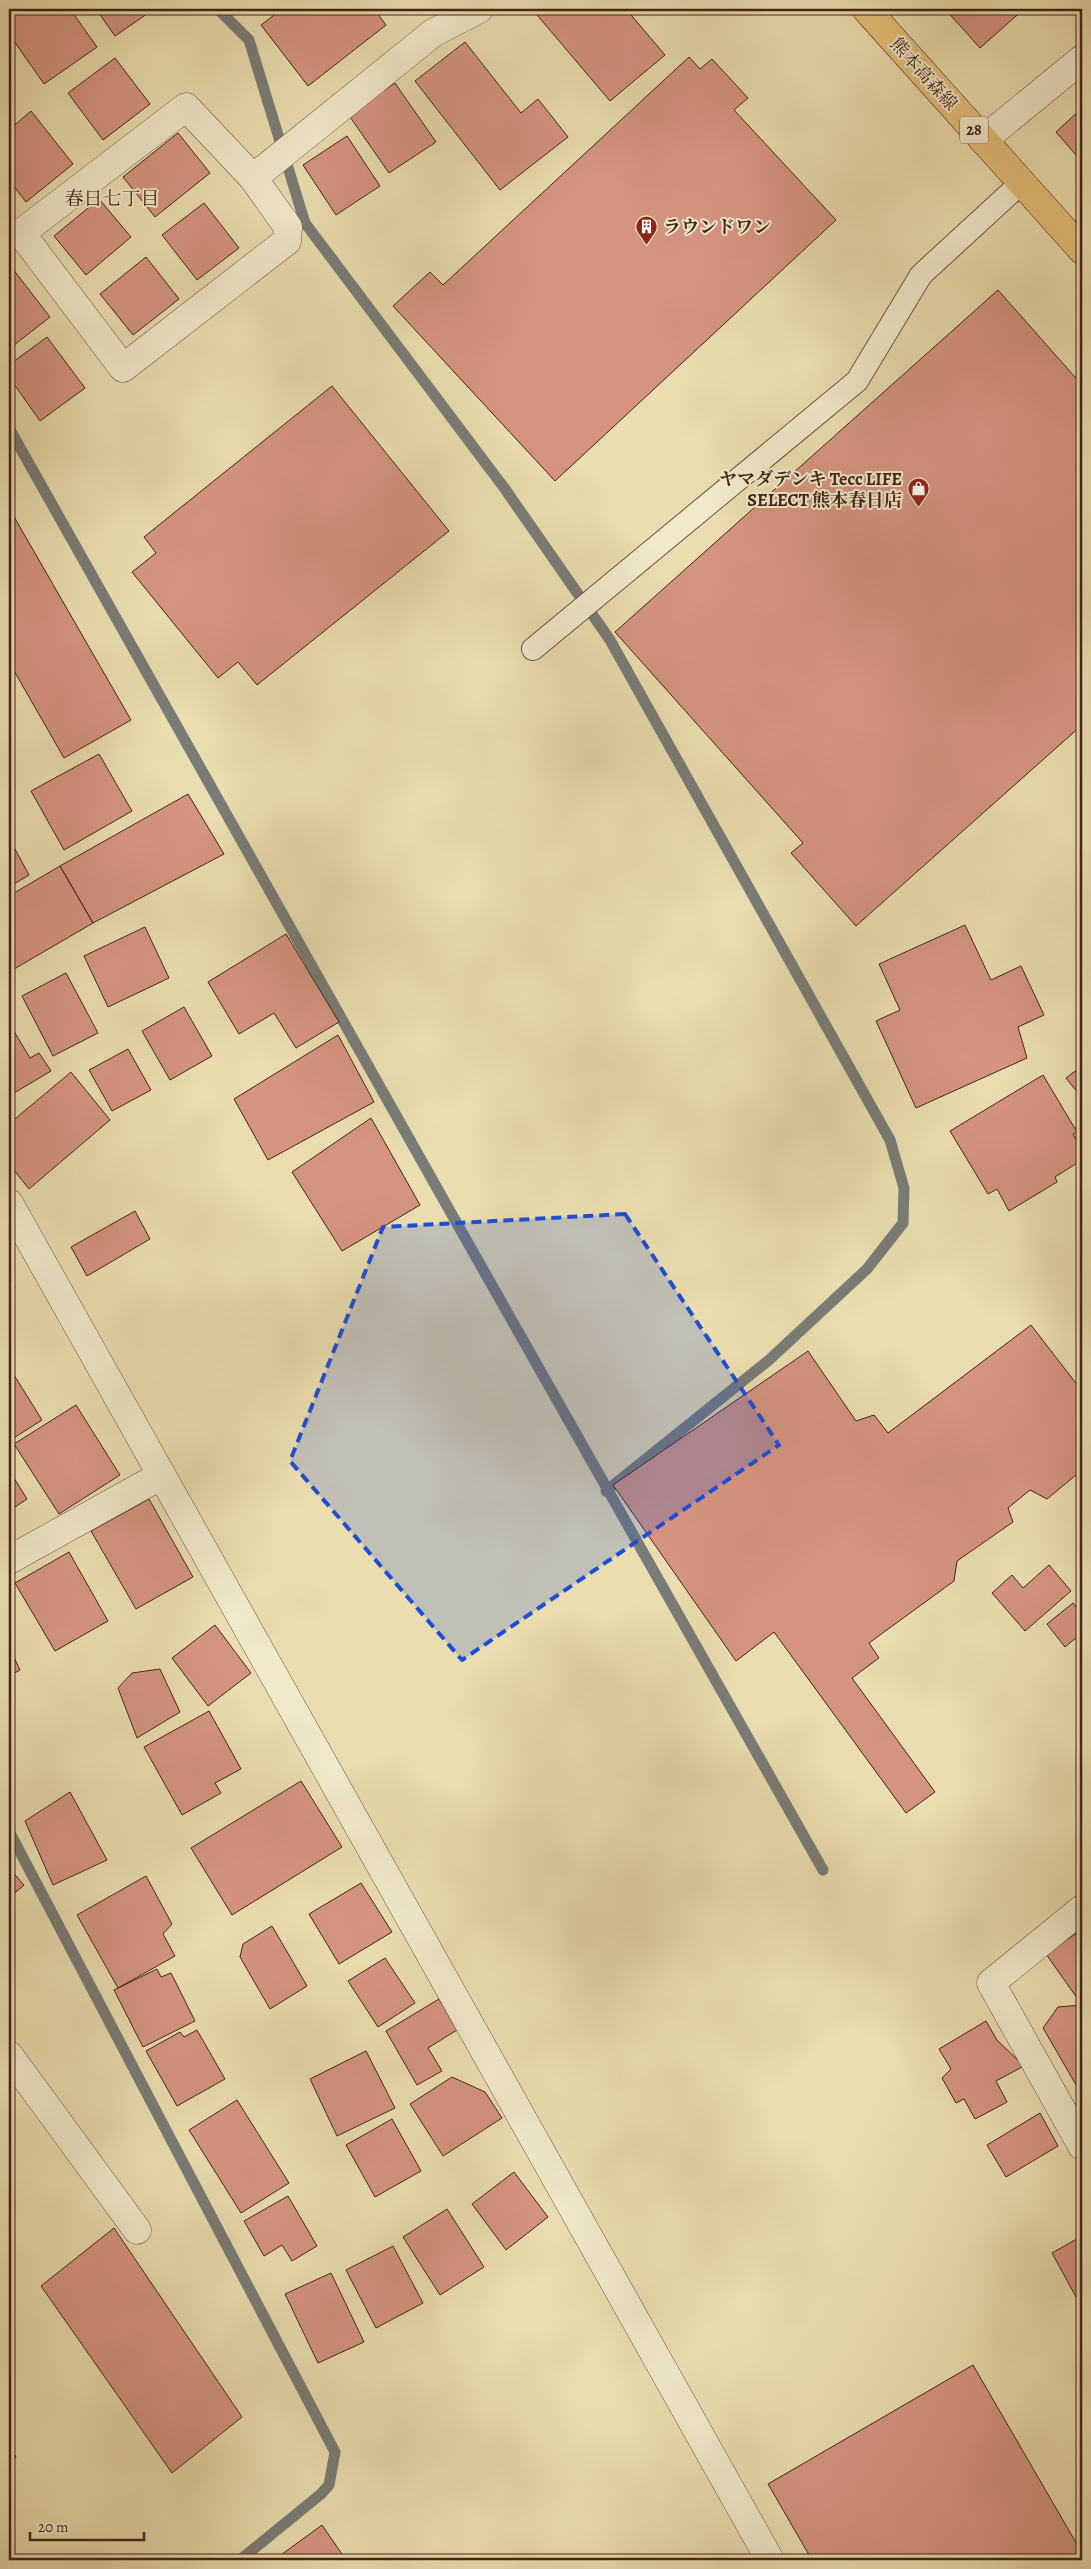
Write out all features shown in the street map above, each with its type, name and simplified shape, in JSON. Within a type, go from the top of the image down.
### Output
[{"type":"main road","name":"熊本高森線","points":[[866,9],[1082,250]]},
{"type":"street","points":[[253,178],[433,33],[479,9]]},
{"type":"street","points":[[983,140],[1082,59]]},
{"type":"street","points":[[186,107],[253,178],[288,227],[287,241],[123,368],[21,234],[186,107]]},
{"type":"street","points":[[9,1203],[706,2449],[770,2560]]},
{"type":"street","points":[[9,1560],[162,1476]]},
{"type":"street","points":[[1082,1909],[991,1983],[1082,2146]]},
{"type":"street","points":[[9,2056],[137,2230]]},
{"type":"lane","points":[[533,648],[857,381],[921,275],[1021,183]]},
{"type":"highlighted area","points":[[625,1214],[779,1445],[462,1660],[290,1461],[383,1227]]},
{"type":"building","points":[[9,9],[70,9],[97,47],[44,84],[9,34]]},
{"type":"building","points":[[96,9],[154,9],[115,36]]},
{"type":"building","points":[[282,9],[374,9],[386,25],[308,86],[261,25]]},
{"type":"building","points":[[532,9],[626,9],[665,55],[610,101]]},
{"type":"building","points":[[945,9],[1024,9],[980,48]]},
{"type":"building","points":[[465,42],[521,113],[538,99],[568,137],[500,190],[415,81]]},
{"type":"building","name":"ラウンドワン","points":[[689,57],[700,69],[712,59],[748,98],[734,110],[836,220],[555,481],[393,306],[430,272],[443,285]]},
{"type":"building","points":[[115,58],[150,104],[103,140],[68,93]]},
{"type":"building","points":[[395,83],[436,142],[389,173],[348,114]]},
{"type":"building","points":[[1082,108],[1082,162],[1056,132]]},
{"type":"building","points":[[31,111],[73,164],[26,202],[9,180],[9,130]]},
{"type":"building","points":[[178,133],[210,173],[155,217],[123,177]]},
{"type":"building","points":[[347,136],[380,186],[336,215],[303,165]]},
{"type":"building","points":[[99,199],[131,237],[86,275],[54,236]]},
{"type":"building","points":[[204,203],[239,248],[197,280],[162,235]]},
{"type":"building","points":[[146,257],[179,299],[133,335],[100,294]]},
{"type":"building","points":[[9,264],[50,317],[9,349]]},
{"type":"building","name":"ヤマダデンキ Tecc LIFE SELECT 熊本春日店","points":[[998,290],[1082,385],[1082,725],[856,926],[791,853],[803,843],[615,632]]},
{"type":"building","points":[[47,337],[85,388],[40,421],[9,377],[9,365]]},
{"type":"building","points":[[332,386],[449,531],[257,685],[238,662],[218,678],[132,572],[156,553],[144,537]]},
{"type":"building","points":[[13,515],[131,720],[64,758],[9,662],[9,517]]},
{"type":"building","points":[[99,754],[132,811],[64,850],[31,791]]},
{"type":"building","points":[[9,774],[15,786],[9,789]]},
{"type":"building","points":[[188,794],[224,854],[93,923],[60,866]]},
{"type":"building","points":[[9,838],[29,875],[9,887]]},
{"type":"building","points":[[60,866],[93,923],[9,972],[9,896]]},
{"type":"building","points":[[965,925],[991,980],[1021,966],[1044,1015],[1018,1027],[1027,1058],[916,1108],[876,1021],[900,1010],[879,964]]},
{"type":"building","points":[[145,927],[169,978],[108,1007],[84,956]]},
{"type":"building","points":[[286,934],[339,1022],[296,1048],[274,1013],[239,1034],[208,982]]},
{"type":"building","points":[[66,973],[98,1033],[53,1056],[22,996]]},
{"type":"building","points":[[184,1007],[212,1056],[170,1080],[142,1031]]},
{"type":"building","points":[[9,1023],[30,1058],[39,1053],[51,1071],[9,1096]]},
{"type":"building","points":[[338,1035],[374,1102],[268,1160],[234,1099]]},
{"type":"building","points":[[128,1049],[151,1090],[112,1111],[89,1070]]},
{"type":"building","points":[[1082,1066],[1082,1098],[1066,1078]]},
{"type":"building","points":[[71,1072],[110,1120],[29,1189],[9,1164],[9,1124]]},
{"type":"building","points":[[1043,1075],[1077,1132],[1073,1134],[1082,1149],[1082,1160],[1055,1177],[1057,1182],[1009,1211],[997,1189],[988,1194],[950,1131]]},
{"type":"building","points":[[371,1118],[420,1205],[342,1251],[292,1172]]},
{"type":"building","points":[[135,1211],[150,1239],[87,1276],[71,1247]]},
{"type":"building","points":[[9,1277],[15,1288],[9,1291]]},
{"type":"building","points":[[1031,1325],[1082,1391],[1082,1470],[1047,1499],[1030,1490],[1008,1508],[1013,1522],[957,1561],[954,1581],[869,1643],[879,1658],[852,1678],[935,1792],[906,1813],[774,1632],[736,1661],[613,1485],[808,1351],[856,1421],[874,1415],[888,1433]]},
{"type":"building","points":[[9,1367],[42,1420],[9,1441]]},
{"type":"building","points":[[76,1405],[120,1475],[59,1514],[14,1444]]},
{"type":"building","points":[[9,1470],[27,1499],[9,1511]]},
{"type":"building","points":[[149,1499],[193,1577],[136,1609],[91,1531]]},
{"type":"building","points":[[69,1552],[108,1621],[55,1651],[15,1583]]},
{"type":"building","points":[[1049,1565],[1071,1591],[1025,1631],[992,1593],[1012,1575],[1023,1588]]},
{"type":"building","points":[[1073,1603],[1082,1614],[1082,1633],[1065,1647],[1047,1624]]},
{"type":"building","points":[[215,1625],[251,1673],[208,1706],[172,1658]]},
{"type":"building","points":[[9,1647],[20,1670],[9,1676]]},
{"type":"building","points":[[160,1669],[180,1712],[137,1738],[118,1688],[132,1673]]},
{"type":"building","points":[[209,1711],[241,1769],[215,1783],[221,1793],[182,1815],[144,1747]]},
{"type":"building","points":[[301,1781],[342,1847],[232,1915],[191,1848]]},
{"type":"building","points":[[70,1792],[107,1860],[53,1885],[25,1821]]},
{"type":"building","points":[[9,1868],[24,1885],[9,1898]]},
{"type":"building","points":[[146,1876],[172,1924],[163,1934],[175,1956],[118,1988],[77,1915]]},
{"type":"building","points":[[361,1883],[392,1932],[339,1964],[309,1914]]},
{"type":"building","points":[[272,1926],[307,1986],[270,2009],[240,1957],[243,1944]]},
{"type":"building","points":[[1082,1931],[1082,2005],[1046,1954]]},
{"type":"building","points":[[385,1958],[415,2003],[378,2027],[348,1981]]},
{"type":"building","points":[[157,1969],[161,1977],[171,1973],[195,2021],[143,2047],[114,1990]]},
{"type":"building","points":[[439,1999],[457,2030],[428,2048],[442,2071],[417,2085],[386,2031]]},
{"type":"building","points":[[1082,2005],[1082,2095],[1043,2028],[1058,2007]]},
{"type":"building","points":[[986,2021],[997,2040],[1024,2066],[996,2081],[1007,2102],[975,2119],[964,2099],[956,2103],[942,2078],[951,2069],[939,2049]]},
{"type":"building","points":[[197,2030],[225,2079],[177,2106],[146,2051],[180,2032],[184,2037]]},
{"type":"building","points":[[366,2051],[395,2108],[337,2136],[310,2079]]},
{"type":"building","points":[[452,2077],[485,2092],[502,2118],[443,2156],[410,2104]]},
{"type":"building","points":[[237,2100],[289,2183],[241,2213],[189,2130]]},
{"type":"building","points":[[1040,2113],[1058,2146],[1006,2177],[987,2145]]},
{"type":"building","points":[[392,2119],[421,2171],[375,2197],[346,2145]]},
{"type":"building","points":[[514,2172],[548,2217],[506,2250],[472,2204]]},
{"type":"building","points":[[288,2196],[317,2246],[292,2261],[282,2245],[264,2256],[244,2221]]},
{"type":"building","points":[[447,2209],[484,2267],[440,2295],[403,2237]]},
{"type":"building","points":[[114,2228],[242,2417],[172,2473],[41,2286]]},
{"type":"building","points":[[1082,2236],[1082,2308],[1052,2253]]},
{"type":"building","points":[[393,2246],[423,2303],[376,2328],[346,2270]]},
{"type":"building","points":[[331,2273],[364,2342],[318,2363],[285,2294]]},
{"type":"building","points":[[973,2365],[1082,2553],[1082,2560],[812,2560],[768,2484]]},
{"type":"building","points":[[9,2445],[16,2457],[9,2461]]},
{"type":"building","points":[[322,2525],[346,2560],[274,2560]]},
{"type":"waterway","points":[[218,9],[249,40],[305,223],[505,489],[610,640],[890,1140],[904,1188],[903,1223],[867,1269],[769,1360],[606,1491]]},
{"type":"waterway","points":[[9,428],[618,1510],[823,1870]]},
{"type":"waterway","points":[[9,1831],[335,2452],[329,2485],[321,2494],[240,2560]]},
{"type":"place","name":"ラウンドワン","points":[[647,246]]},
{"type":"place","name":"ヤマダデンキ Tecc LIFE SELECT 熊本春日店","points":[[918,508]]},
{"type":"district","name":"春日七丁目","points":[[112,199]]}]
